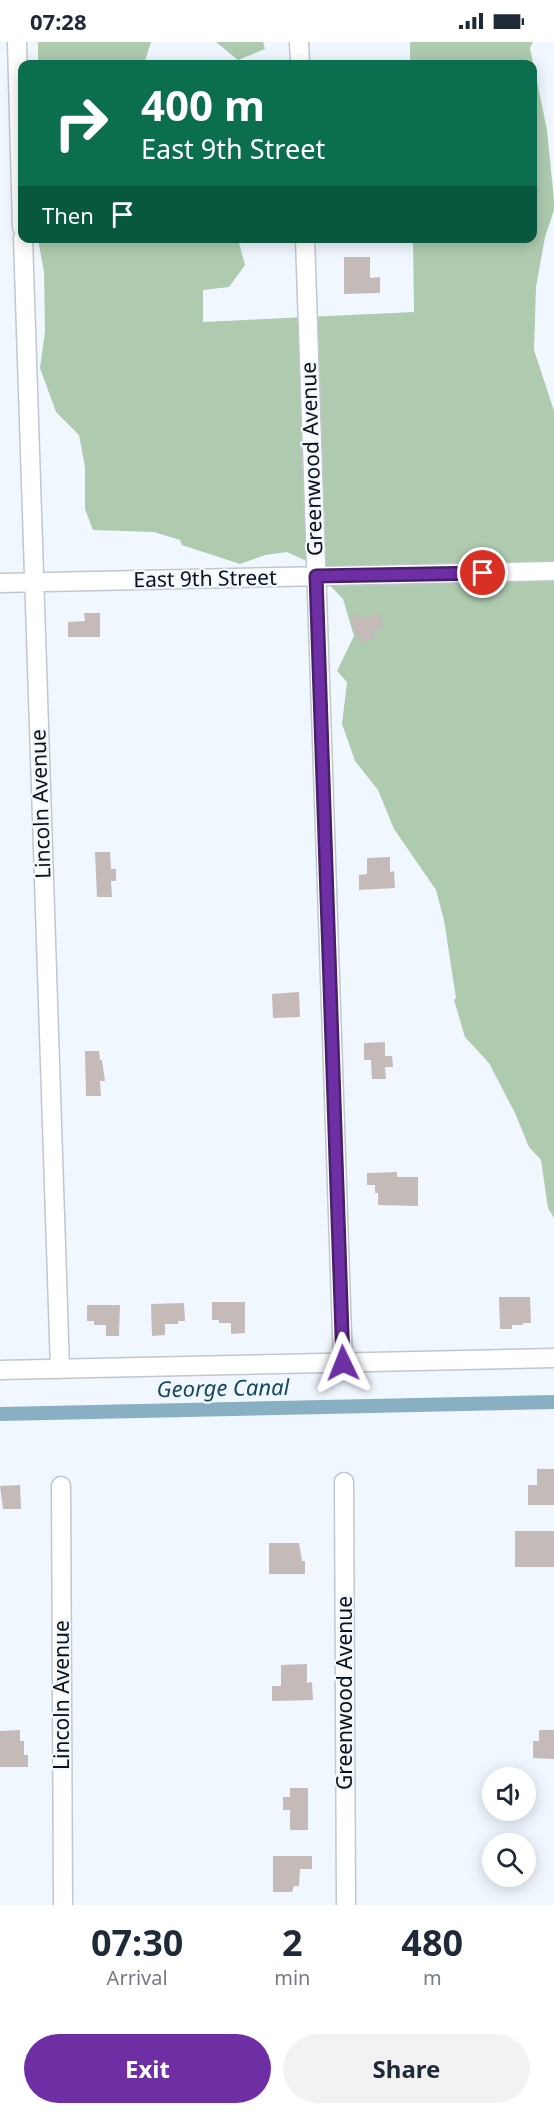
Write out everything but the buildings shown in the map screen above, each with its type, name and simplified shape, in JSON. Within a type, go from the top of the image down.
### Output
[{"type":"street","points":[[17,42],[18,79]]},
{"type":"street","points":[[299,42],[300,60]]},
{"type":"street","name":"Lincoln Avenue","points":[[23,243],[60,1369]]},
{"type":"street","name":"Greenwood Avenue","points":[[305,243],[343,1363]]},
{"type":"street","name":"East 9th Street","points":[[0,583],[554,571]]},
{"type":"street","points":[[0,1370],[554,1358]]},
{"type":"street","name":"Greenwood Avenue","points":[[344,1482],[346,1905]]},
{"type":"street","name":"Lincoln Avenue","points":[[61,1486],[63,1905]]},
{"type":"green space","points":[[38,42],[151,42],[145,60],[38,60]]},
{"type":"green space","points":[[216,42],[263,42],[265,49],[238,60]]},
{"type":"green space","points":[[410,42],[533,42],[530,48],[532,60],[410,60]]},
{"type":"green space","points":[[537,82],[547,130],[554,200],[554,210],[545,237],[536,287],[534,350],[554,411],[554,1218],[548,1208],[541,1160],[529,1147],[515,1113],[489,1063],[465,1037],[454,1000],[456,998],[444,920],[436,890],[394,829],[378,790],[355,761],[342,724],[347,682],[337,671],[354,636],[343,599],[313,564],[287,552],[265,555],[240,564],[182,545],[180,540],[154,532],[93,530],[85,509],[85,467],[79,435],[56,412],[40,368],[45,332],[44,272],[39,243],[239,243],[245,265],[229,287],[203,290],[203,322],[414,312],[413,243],[537,243]]},
{"type":"waterway","name":"George Canal","points":[[0,1414],[554,1402]]},
{"type":"route","points":[[343,1363],[316,576],[483,573]]}]
